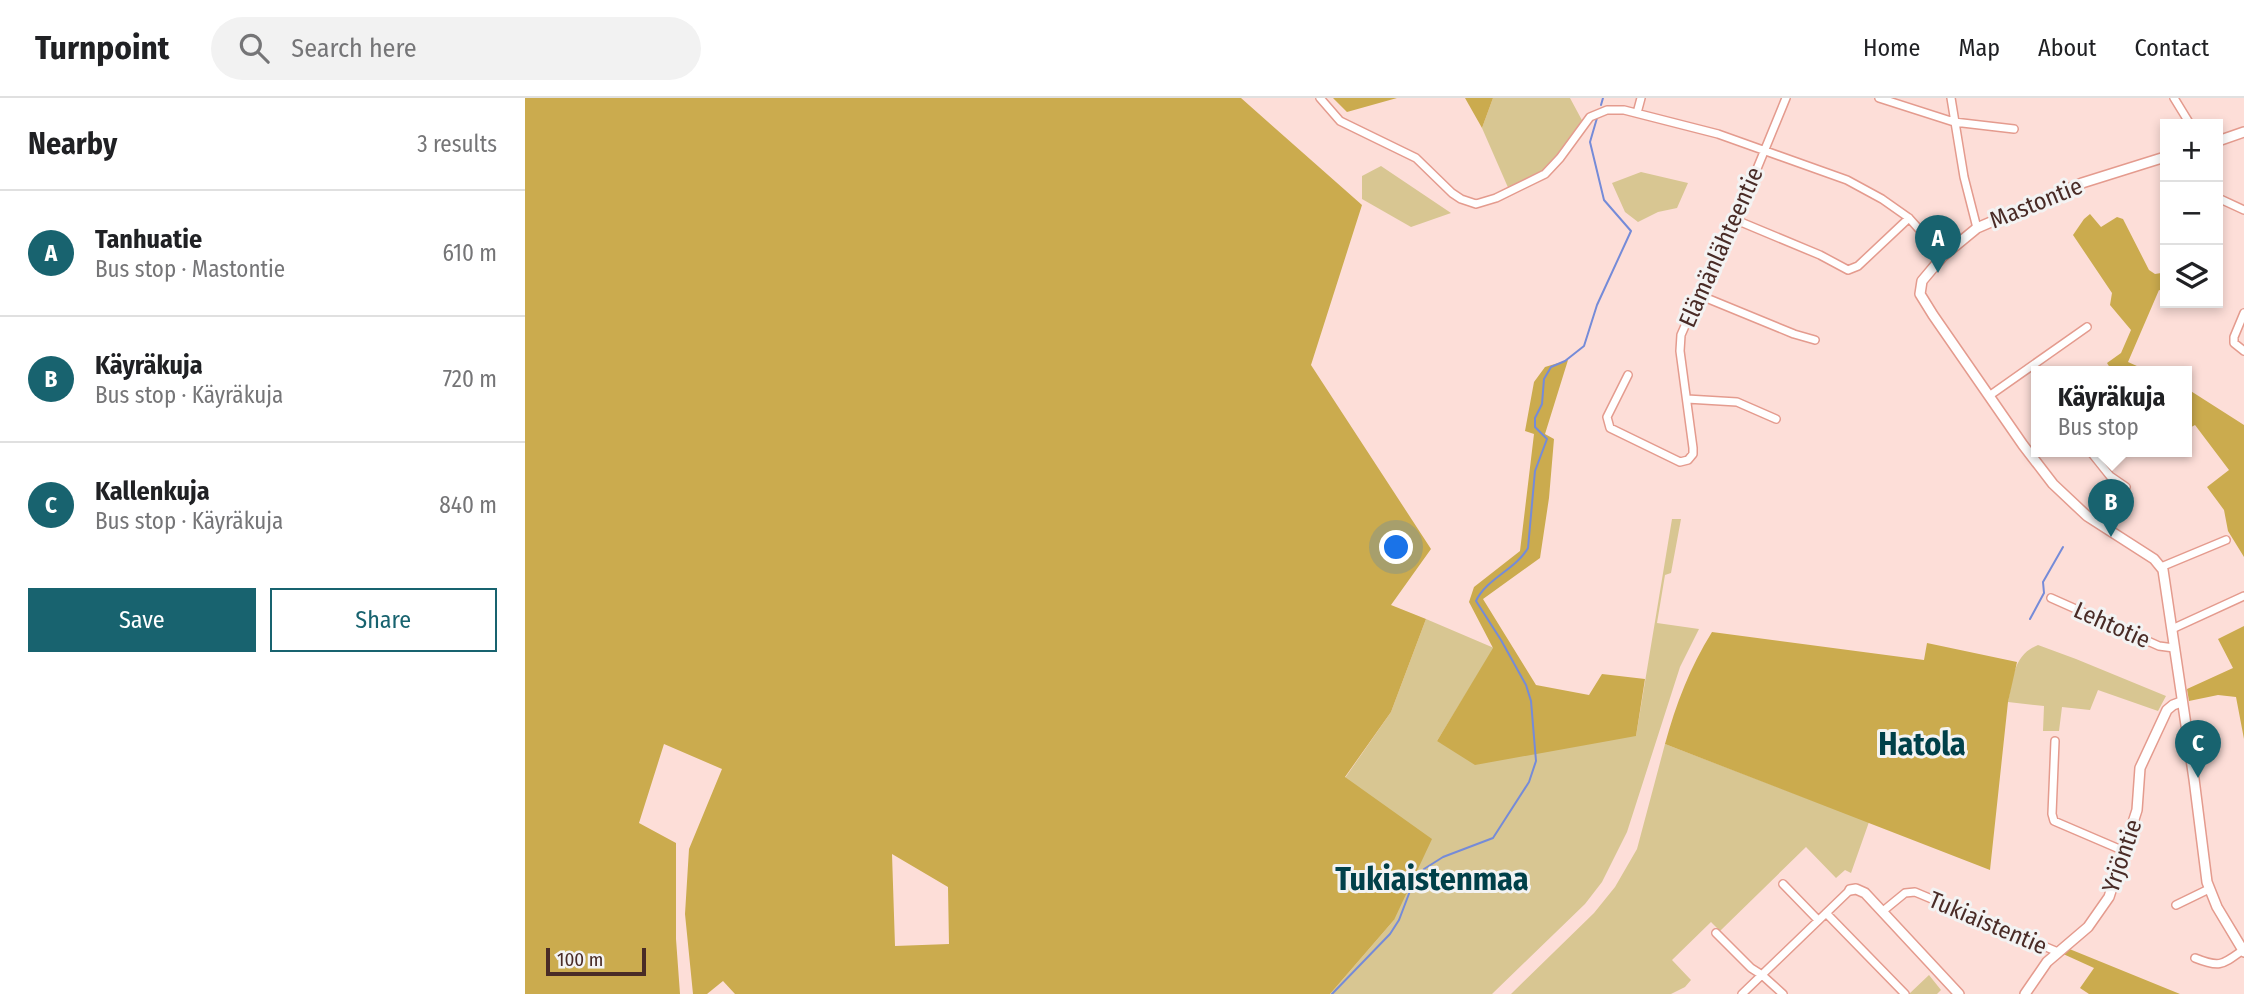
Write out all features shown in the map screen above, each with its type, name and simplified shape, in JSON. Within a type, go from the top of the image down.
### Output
[{"type":"street","points":[[1320,98],[1340,121],[1416,158],[1452,194],[1476,204],[1496,198],[1545,174],[1590,117],[1607,110],[1637,113],[1718,134],[1847,180],[1876,195],[1909,218],[1943,256]]},
{"type":"street","points":[[1637,113],[1641,98]]},
{"type":"street","name":"Elämänlähteentie","points":[[1628,375],[1608,415],[1609,426],[1612,430],[1682,462],[1689,459],[1693,451],[1680,340],[1712,264],[1736,220],[1786,98]]},
{"type":"street","points":[[1879,98],[1954,122],[2014,129]]},
{"type":"street","points":[[1951,98],[1964,177],[1977,228]]},
{"type":"street","points":[[2173,98],[2187,119]]},
{"type":"street","points":[[2223,139],[2244,132]]},
{"type":"street","name":"Mastontie","points":[[1989,396],[1925,304],[1920,290],[1923,278],[1943,256],[1977,228],[2082,183],[2160,159]]},
{"type":"street","points":[[2223,200],[2244,210]]},
{"type":"street","points":[[1736,220],[1849,270],[1858,266],[1909,218]]},
{"type":"street","points":[[1699,295],[1815,340]]},
{"type":"street","points":[[2244,313],[2234,337],[2234,343],[2244,351]]},
{"type":"street","points":[[2032,366],[2087,327]]},
{"type":"street","points":[[2031,366],[1989,396],[2031,449]]},
{"type":"street","points":[[1687,399],[1737,402],[1776,419]]},
{"type":"street","points":[[2036,457],[2053,484],[2082,512],[2154,559],[2164,576],[2209,889],[2243,951],[2220,965],[2211,965],[2195,958]]},
{"type":"street","points":[[2095,457],[2110,476],[2126,487]]},
{"type":"street","points":[[2161,567],[2226,540]]},
{"type":"street","points":[[2172,629],[2244,596]]},
{"type":"street","name":"Lehtotie","points":[[2051,598],[2159,646],[2174,648]]},
{"type":"street","name":"Yrjöntie","points":[[2025,994],[2040,970],[2088,928],[2105,904],[2137,810],[2140,768],[2167,710],[2181,702]]},
{"type":"street","points":[[2055,741],[2054,821],[2124,851]]},
{"type":"street","points":[[1783,884],[1818,920]]},
{"type":"street","points":[[2176,905],[2209,889]]},
{"type":"street","points":[[1742,994],[1850,890],[1863,891],[1884,911],[1959,994]]},
{"type":"street","name":"Tukiaistentie","points":[[1884,911],[1905,893],[1915,892],[2058,952]]},
{"type":"street","points":[[1826,913],[1905,994]]},
{"type":"street","points":[[1716,933],[1751,968],[1783,994]]},
{"type":"shaded area","points":[[525,98],[1241,98],[1362,205],[1311,365],[1431,549],[1391,605],[1426,619],[1391,712],[1345,777],[1432,839],[1394,920],[1330,994],[735,994],[723,981],[707,994],[693,994],[685,914],[689,849],[722,769],[664,744],[639,823],[676,843],[676,939],[680,994],[525,994]],"holes":[[[892,854],[948,887],[949,944],[895,946]]]},
{"type":"shaded area","points":[[1333,98],[1397,98],[1347,112]]},
{"type":"shaded area","points":[[1465,98],[1493,98],[1482,128]]},
{"type":"shaded area","points":[[1493,98],[1570,98],[1584,124],[1545,174],[1510,192],[1482,128]]},
{"type":"shaded area","points":[[1381,166],[1451,213],[1411,227],[1362,199],[1362,176]]},
{"type":"shaded area","points":[[1641,172],[1688,183],[1677,208],[1658,212],[1638,222],[1625,212],[1612,183]]},
{"type":"shaded area","points":[[2090,214],[2101,227],[2117,217],[2123,219],[2149,270],[2155,274],[2160,273],[2160,290],[2128,362],[2137,366],[2109,366],[2107,363],[2121,353],[2131,330],[2110,305],[2112,293],[2073,235]]},
{"type":"shaded area","points":[[1568,360],[1545,434],[1554,439],[1540,558],[1483,599],[1536,685],[1589,695],[1602,674],[1645,679],[1636,736],[1475,765],[1437,741],[1493,648],[1469,602],[1474,587],[1520,551],[1534,434],[1525,431],[1534,382],[1545,367]]},
{"type":"shaded area","points":[[2192,392],[2244,425],[2244,557],[2228,531],[2224,510],[2207,487],[2229,470],[2195,425],[2192,427]]},
{"type":"shaded area","points":[[1672,519],[1681,519],[1671,573],[1665,575],[1657,623],[1699,629],[1680,667],[1627,832],[1602,882],[1585,904],[1492,994],[1330,994],[1394,920],[1345,778],[1391,712],[1426,619],[1494,648],[1437,741],[1636,736]]},
{"type":"shaded area","points":[[2244,626],[2244,739],[2236,697],[2218,695],[2189,701],[2187,689],[2233,668],[2218,639]]},
{"type":"shaded area","points":[[1712,632],[1924,660],[1927,643],[2017,662],[2008,702],[1990,870],[1665,744],[1684,686]]},
{"type":"shaded area","points":[[2038,645],[2166,696],[2158,711],[2098,690],[2090,710],[2062,707],[2059,731],[2043,731],[2044,706],[2008,702],[2019,661]]},
{"type":"shaded area","points":[[1665,744],[1869,822],[1851,873],[1845,870],[1836,878],[1806,847],[1720,931],[1711,922],[1672,960],[1691,980],[1685,987],[1671,994],[1511,994],[1594,913],[1615,887],[1637,849]]},
{"type":"shaded area","points":[[2067,948],[2180,994],[2089,994],[2080,988],[2094,968],[2061,953]]},
{"type":"shaded area","points":[[1929,975],[1941,990],[1937,994],[1909,994]]},
{"type":"waterway","points":[[1601,105],[1603,98]]},
{"type":"waterway","points":[[1332,994],[1390,934],[1399,920],[1410,891],[1424,869],[1443,857],[1493,838],[1529,782],[1536,761],[1531,701],[1526,685],[1476,601],[1487,586],[1516,562],[1528,548],[1535,471],[1547,439],[1535,427],[1535,418],[1542,404],[1544,379],[1551,367],[1565,361],[1584,346],[1597,305],[1631,231],[1604,200],[1590,142],[1597,118]]},
{"type":"waterway","points":[[2030,619],[2044,593],[2043,582],[2063,547]]},
{"type":"place","name":"Tanhuatie","points":[[1938,273]]},
{"type":"place","name":"Käyräkuja","points":[[2111,537]]},
{"type":"place","name":"Kallenkuja","points":[[2198,778]]},
{"type":"district","name":"Hatola","points":[[1922,744]]},
{"type":"district","name":"Tukiaistenmaa","points":[[1432,879]]}]
